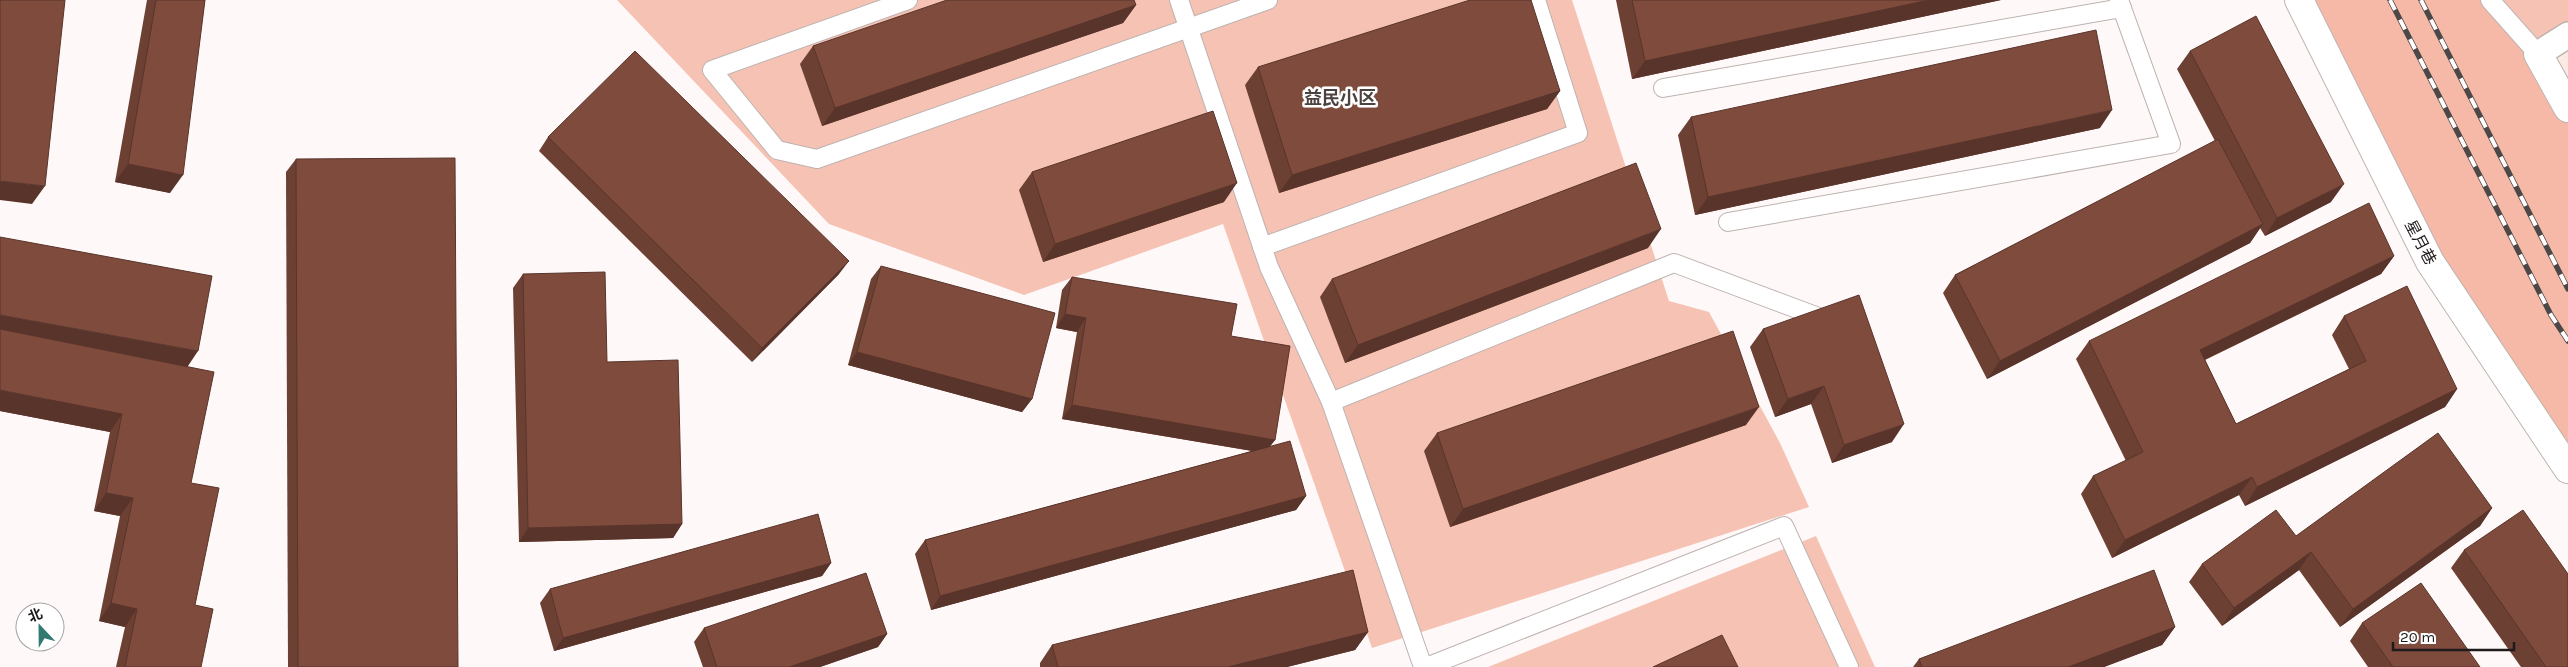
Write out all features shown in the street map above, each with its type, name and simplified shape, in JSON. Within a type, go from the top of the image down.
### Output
[{"type":"street","name":"星月巷","points":[[2299,0],[2430,262],[2568,468]]},
{"type":"street","points":[[2568,35],[2538,54],[2568,108]]},
{"type":"lane","points":[[908,0],[712,70],[777,150],[817,159],[1268,0]]},
{"type":"lane","points":[[1179,0],[1262,246],[1330,402],[1424,667],[1784,526],[1849,667]]},
{"type":"lane","points":[[1262,246],[1578,133],[1536,0]]},
{"type":"lane","points":[[2490,0],[2538,54]]},
{"type":"lane","points":[[1663,88],[2120,4],[2171,144],[1728,222]]},
{"type":"lane","points":[[1330,402],[1674,263],[1824,319]]},
{"type":"shaded area","points":[[617,0],[1572,0],[1669,301],[1709,312],[1780,443],[1809,507],[1372,648],[1223,224],[1024,295],[829,224]]},
{"type":"shaded area","points":[[2299,0],[2490,0],[2568,108],[2568,469],[2430,262]]},
{"type":"shaded area","points":[[2490,0],[2568,0],[2568,35],[2538,54]]},
{"type":"shaded area","points":[[2568,35],[2568,108],[2538,54]]},
{"type":"shaded area","points":[[1816,536],[1875,667],[1488,667]]},
{"type":"building","points":[[0,0],[65,0],[45,186],[0,181]]},
{"type":"building","points":[[156,0],[205,0],[183,175],[128,164]]},
{"type":"building","points":[[947,0],[1134,0],[1136,5],[835,108],[813,46]]},
{"type":"building","points":[[1470,0],[1531,0],[1560,91],[1292,175],[1258,67]]},
{"type":"building","points":[[1632,0],[1929,0],[1645,61]]},
{"type":"building","points":[[2256,16],[2344,184],[2277,218],[2190,51]]},
{"type":"building","points":[[2096,30],[2112,110],[1708,197],[1691,117]]},
{"type":"building","points":[[635,51],[849,261],[762,348],[548,137]]},
{"type":"building","points":[[1213,111],[1237,183],[1055,244],[1032,172]]},
{"type":"building","points":[[2218,139],[2263,224],[2000,361],[1955,275]]},
{"type":"building","points":[[455,158],[458,667],[298,667],[296,159]]},
{"type":"building","points":[[1636,163],[1661,229],[1358,345],[1332,279]]},
{"type":"building","points":[[2369,203],[2394,256],[2200,350],[2236,424],[2366,361],[2344,316],[2407,286],[2457,389],[2257,487],[2252,477],[2125,540],[2093,476],[2143,452],[2089,341]]},
{"type":"building","points":[[0,237],[212,276],[198,351],[0,315]]},
{"type":"building","points":[[881,266],[1055,313],[1032,399],[857,352]]},
{"type":"building","points":[[605,272],[607,362],[678,360],[682,524],[528,528],[523,274]]},
{"type":"building","points":[[1072,277],[1237,304],[1231,336],[1290,346],[1275,440],[1072,405],[1086,318],[1065,314]]},
{"type":"building","points":[[1859,295],[1904,424],[1844,445],[1824,386],[1788,399],[1763,329]]},
{"type":"building","points":[[0,329],[214,372],[191,483],[219,488],[195,605],[213,609],[201,667],[125,667],[137,609],[111,603],[133,498],[106,493],[122,414],[0,390]]},
{"type":"building","points":[[1733,331],[1759,407],[1463,509],[1437,433]]},
{"type":"building","points":[[2438,433],[2492,508],[2353,609],[2311,552],[2234,608],[2202,564],[2276,510],[2296,536]]},
{"type":"building","points":[[1290,441],[1306,496],[940,596],[925,540]]},
{"type":"building","points":[[2523,510],[2568,574],[2568,667],[2546,667],[2464,550]]},
{"type":"building","points":[[818,514],[831,563],[563,638],[550,589]]},
{"type":"building","points":[[1353,570],[1368,632],[1228,667],[1058,667],[1052,645]]},
{"type":"building","points":[[2154,570],[2175,627],[2068,667],[1922,667],[1919,659]]},
{"type":"building","points":[[866,573],[887,634],[789,667],[717,667],[704,628]]},
{"type":"building","points":[[2421,583],[2480,667],[2393,667],[2362,623]]},
{"type":"building","points":[[1722,635],[1738,667],[1653,667]]},
{"type":"railway","points":[[2390,0],[2551,315],[2568,341]]},
{"type":"railway","points":[[2421,0],[2568,289]]},
{"type":"district","name":"益民小区","points":[[1340,98]]}]
